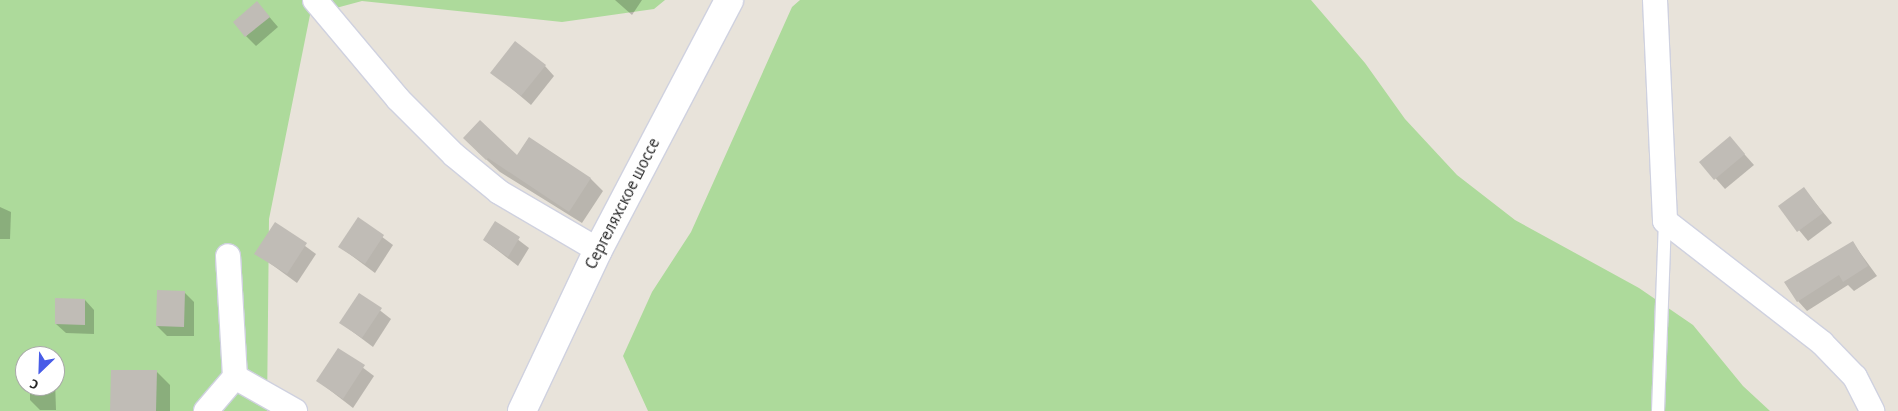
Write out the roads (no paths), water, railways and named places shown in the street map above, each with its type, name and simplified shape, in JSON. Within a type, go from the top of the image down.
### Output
[{"type":"main road","name":"Сергеляхское шоссе","points":[[522,411],[598,250],[729,0]]},
{"type":"street","points":[[314,0],[398,99],[454,155],[498,192],[598,250]]},
{"type":"street","points":[[1654,0],[1665,221],[1822,343],[1855,377],[1872,411]]},
{"type":"street","points":[[206,411],[235,376],[228,256]]},
{"type":"street","points":[[235,376],[296,411]]},
{"type":"lane","points":[[1658,411],[1665,221]]}]
